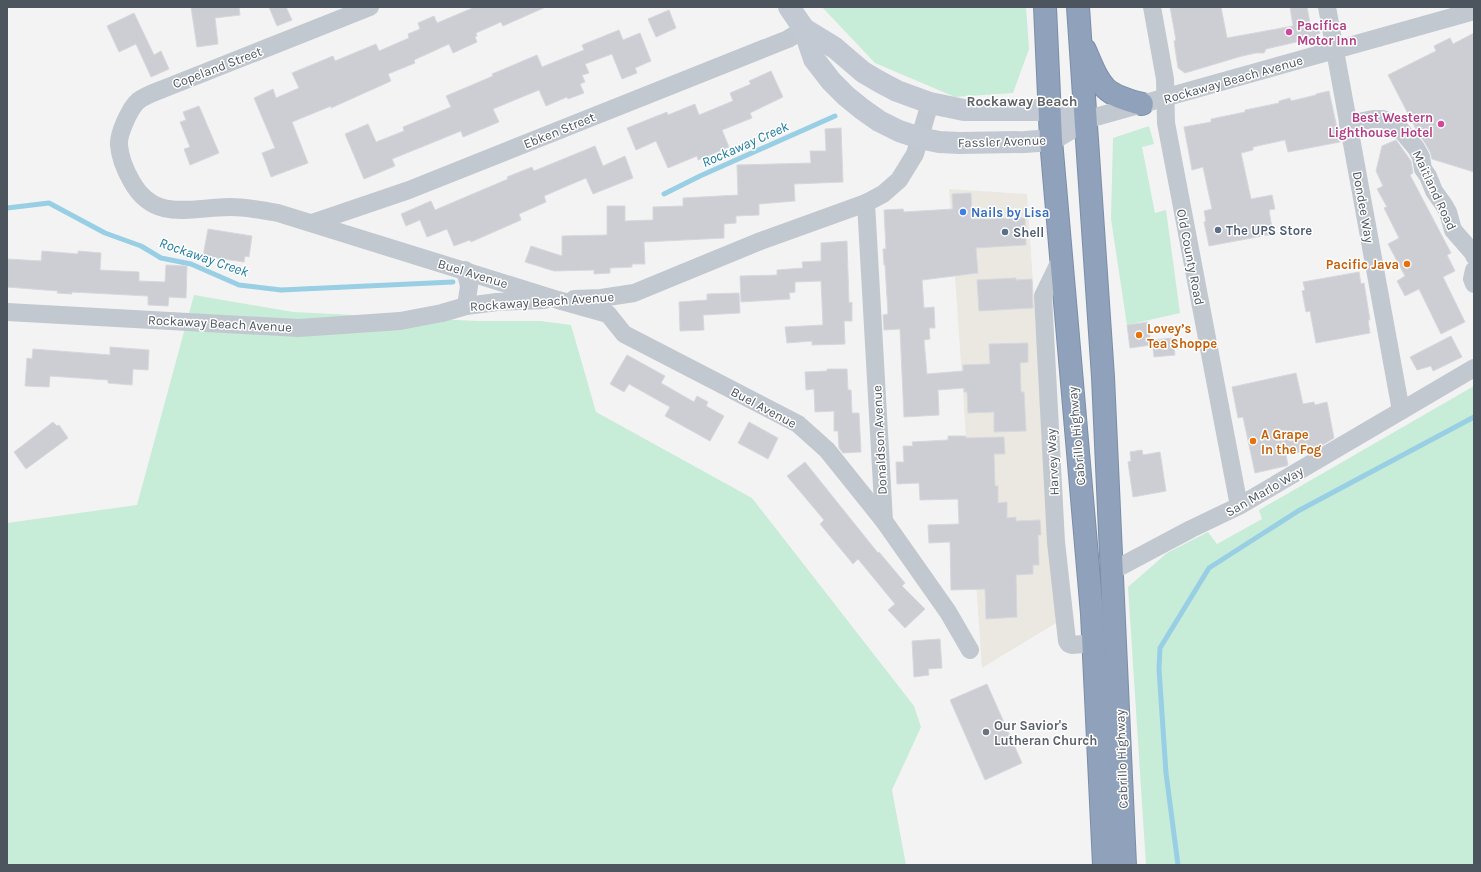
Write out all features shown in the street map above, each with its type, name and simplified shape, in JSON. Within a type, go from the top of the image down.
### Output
[{"type":"highway","name":"Cabrillo Highway","points":[[1045,7],[1051,140],[1087,544],[1094,643],[1104,865]]},
{"type":"highway","name":"Cabrillo Highway","points":[[1078,7],[1103,377],[1125,865]]},
{"type":"highway","points":[[1079,35],[1094,69],[1105,89],[1115,96],[1142,104]]},
{"type":"street","name":"Copeland Street","points":[[127,174],[120,156],[119,139],[124,124],[138,101],[163,89],[370,7]]},
{"type":"street","name":"Fassler Avenue","points":[[789,7],[804,29],[814,59],[831,81],[846,96],[880,120],[899,131],[920,138],[960,143],[1051,140],[1085,120]]},
{"type":"street","name":"Old County Road","points":[[1152,7],[1165,79],[1166,122],[1239,506]]},
{"type":"street","name":"Dondee Way","points":[[1327,7],[1401,411]]},
{"type":"street","name":"Rockaway Beach Avenue","points":[[1085,120],[1474,11]]},
{"type":"street","name":"Fassler Avenue","points":[[804,29],[835,48],[863,72],[880,82],[897,91],[930,103],[964,110],[1049,110],[1085,120]]},
{"type":"street","name":"Ebken Street","points":[[312,223],[409,190],[788,39],[804,29]]},
{"type":"street","name":"Rockaway Beach Avenue","points":[[7,312],[299,328],[400,321],[442,313],[466,306],[497,302],[601,298],[634,293],[758,242],[866,203],[884,194],[899,180],[915,154],[930,103]]},
{"type":"street","name":"Maitland Road","points":[[1348,124],[1373,119],[1383,119],[1401,130],[1416,148],[1421,157],[1423,169],[1428,176],[1434,191],[1448,212],[1453,230],[1474,256]]},
{"type":"street","name":"Buel Avenue","points":[[127,174],[136,190],[149,202],[165,209],[181,210],[230,207],[253,208],[278,213],[558,300],[608,314],[624,334],[798,424],[827,450],[884,521]]},
{"type":"street","name":"Donaldson Avenue","points":[[866,203],[884,521]]},
{"type":"street","name":"Harvey Way","points":[[1061,259],[1043,296],[1056,542],[1067,641],[1072,645],[1094,643]]},
{"type":"street","points":[[465,270],[469,286],[466,306]]},
{"type":"street","name":"San Marlo Way","points":[[1112,571],[1191,528],[1239,506],[1474,368]]},
{"type":"street","points":[[884,521],[948,612],[970,650]]},
{"type":"shaded area","points":[[949,189],[1027,194],[1056,623],[982,668]]},
{"type":"green space","points":[[822,7],[1026,7],[1029,49],[1013,93],[955,97],[875,63]]},
{"type":"green space","points":[[1149,126],[1154,144],[1142,147],[1155,213],[1166,210],[1180,313],[1127,325],[1111,219],[1113,138]]},
{"type":"green space","points":[[194,295],[293,312],[477,321],[540,321],[571,325],[596,412],[752,498],[914,706],[921,727],[892,790],[906,865],[7,865],[7,523],[137,505]]},
{"type":"green space","points":[[1474,386],[1474,865],[1146,865],[1128,587],[1167,553],[1208,532],[1217,544],[1262,519],[1259,510]]},
{"type":"building","points":[[191,7],[239,7],[240,15],[215,18],[218,44],[197,47]]},
{"type":"building","points":[[269,7],[286,7],[292,20],[277,26]]},
{"type":"building","points":[[475,7],[546,7],[503,26],[501,22],[476,33],[477,36],[475,37],[477,42],[453,53],[449,44],[414,60],[415,63],[388,74],[391,81],[331,108],[331,106],[292,122],[308,163],[271,177],[262,153],[275,148],[254,98],[273,89],[276,98],[299,88],[292,73],[333,56],[335,61],[376,44],[379,51],[409,38],[408,34],[420,29],[418,23],[434,16],[437,23]]},
{"type":"building","points":[[1170,7],[1221,7],[1227,38],[1293,26],[1290,7],[1307,7],[1310,23],[1318,28],[1320,33],[1314,38],[1266,49],[1264,53],[1242,56],[1185,73],[1178,68],[1174,41],[1176,40]]},
{"type":"building","points":[[669,10],[676,28],[656,37],[648,19]]},
{"type":"building","points":[[134,13],[154,55],[161,51],[169,69],[151,77],[136,44],[119,52],[107,26]]},
{"type":"building","points":[[619,30],[623,40],[640,33],[651,61],[635,68],[637,73],[622,79],[612,54],[585,64],[589,73],[582,75],[585,82],[580,84],[584,93],[568,99],[567,97],[546,106],[539,90],[493,109],[499,122],[463,137],[461,131],[392,159],[395,166],[364,179],[345,134],[368,124],[376,142],[404,131],[403,127],[451,107],[446,96],[493,76],[492,74],[537,55],[542,67],[584,50],[582,45]]},
{"type":"building","points":[[1474,33],[1474,172],[1432,159],[1430,152],[1416,131],[1388,75],[1436,51],[1434,46],[1450,38],[1453,44]]},
{"type":"building","points":[[771,71],[783,97],[750,113],[752,118],[722,130],[729,147],[698,160],[697,156],[668,168],[656,141],[636,150],[627,128],[667,112],[668,115],[695,104],[699,115],[733,101],[730,93],[751,84],[749,81]]},
{"type":"building","points":[[1329,91],[1340,142],[1288,152],[1285,140],[1253,147],[1253,150],[1241,153],[1251,199],[1272,195],[1275,209],[1269,210],[1273,234],[1209,246],[1204,222],[1206,221],[1204,211],[1212,209],[1203,167],[1192,170],[1184,127],[1211,122],[1211,119],[1279,103],[1279,101],[1290,98],[1291,101]]},
{"type":"building","points":[[199,106],[219,153],[190,165],[184,149],[190,147],[180,122],[186,120],[183,112]]},
{"type":"building","points":[[841,128],[843,182],[794,184],[795,201],[759,204],[759,215],[736,216],[736,223],[724,224],[724,238],[644,242],[645,264],[632,264],[632,267],[610,268],[610,273],[594,274],[594,270],[554,271],[525,262],[531,246],[562,256],[562,236],[607,235],[607,206],[625,206],[625,221],[653,220],[653,207],[683,206],[683,198],[738,195],[737,165],[811,163],[810,151],[826,151],[825,129]]},
{"type":"building","points":[[1396,140],[1411,161],[1413,173],[1410,175],[1451,253],[1447,255],[1455,271],[1443,277],[1465,322],[1441,334],[1419,289],[1405,296],[1397,281],[1405,276],[1388,244],[1399,238],[1384,208],[1387,207],[1377,189],[1383,186],[1376,171],[1382,146]]},
{"type":"building","points":[[595,146],[603,166],[625,156],[633,178],[593,194],[586,178],[544,196],[546,202],[519,214],[521,220],[471,242],[470,240],[454,246],[447,229],[427,237],[420,220],[406,226],[401,214],[431,201],[435,210],[508,179],[507,177],[532,167],[534,171]]},
{"type":"building","points":[[971,193],[972,219],[1025,218],[1026,245],[976,248],[978,273],[922,280],[924,308],[934,307],[935,328],[929,328],[930,339],[924,340],[927,374],[963,371],[963,365],[990,364],[989,344],[1028,343],[1028,362],[1020,363],[1021,392],[1024,392],[1026,431],[994,432],[994,412],[968,413],[967,392],[964,392],[964,388],[938,390],[939,415],[904,417],[900,329],[884,330],[883,315],[888,314],[883,249],[886,249],[884,210],[903,209],[904,212],[953,209],[952,194]]},
{"type":"building","points":[[208,229],[252,236],[249,257],[245,256],[244,262],[203,256]]},
{"type":"building","points":[[847,241],[849,303],[852,302],[852,321],[844,321],[845,344],[812,345],[812,341],[787,343],[785,327],[823,325],[821,281],[795,282],[795,292],[789,293],[790,299],[741,302],[740,276],[777,275],[777,270],[803,268],[802,262],[821,261],[821,243]]},
{"type":"building","points":[[42,251],[78,254],[78,251],[101,253],[100,270],[139,272],[139,281],[165,282],[166,265],[187,266],[186,298],[169,297],[168,306],[148,305],[148,296],[72,292],[72,294],[57,293],[58,291],[7,287],[7,259],[41,261]]},
{"type":"building","points":[[1359,272],[1361,284],[1364,283],[1370,320],[1368,320],[1370,333],[1316,343],[1310,311],[1306,312],[1302,291],[1305,290],[1303,282]]},
{"type":"building","points":[[1016,278],[1016,280],[1032,279],[1033,308],[979,311],[977,280]]},
{"type":"building","points":[[739,293],[740,313],[703,315],[704,330],[680,331],[679,302],[707,300],[707,294]]},
{"type":"building","name":"Lovey’s Tea Shoppe","points":[[1148,322],[1151,345],[1130,348],[1127,325]]},
{"type":"building","points":[[1451,336],[1462,357],[1433,371],[1431,366],[1417,370],[1410,357]]},
{"type":"building","points":[[1173,338],[1175,355],[1154,357],[1152,340]]},
{"type":"building","points":[[110,347],[149,350],[148,370],[133,369],[132,385],[108,383],[108,380],[50,376],[49,387],[25,386],[27,358],[32,359],[33,349],[110,355]]},
{"type":"building","points":[[627,355],[665,376],[661,383],[694,402],[697,396],[708,402],[706,406],[724,416],[710,441],[665,416],[670,407],[629,384],[624,392],[610,384]]},
{"type":"building","points":[[827,369],[847,369],[848,390],[851,390],[852,413],[859,413],[861,452],[843,453],[839,448],[838,431],[834,431],[834,411],[815,412],[814,389],[806,390],[805,372],[827,371]]},
{"type":"building","points":[[1296,373],[1303,404],[1314,402],[1315,405],[1327,402],[1334,438],[1316,449],[1286,455],[1288,465],[1286,466],[1255,473],[1243,417],[1238,418],[1232,387]]},
{"type":"building","points":[[53,422],[57,426],[59,425],[68,438],[26,469],[14,452]]},
{"type":"building","points":[[749,422],[778,438],[768,459],[738,443]]},
{"type":"building","points":[[948,436],[966,436],[966,438],[1004,437],[1005,454],[994,454],[995,486],[998,486],[998,503],[1007,502],[1007,518],[1016,517],[1016,521],[1040,520],[1041,535],[1038,535],[1039,565],[1033,565],[1033,574],[1016,575],[1017,617],[986,619],[985,589],[951,590],[950,542],[929,543],[928,525],[959,524],[958,499],[920,500],[919,483],[897,484],[896,462],[904,462],[903,446],[913,446],[912,442],[948,440]]},
{"type":"building","points":[[1142,450],[1143,455],[1160,452],[1166,491],[1133,497],[1128,462],[1131,461],[1130,452]]},
{"type":"building","points":[[805,462],[878,553],[879,552],[905,583],[902,586],[925,609],[905,628],[888,610],[895,604],[858,559],[853,564],[820,524],[824,520],[787,476]]},
{"type":"building","points":[[940,639],[942,668],[928,669],[929,675],[914,677],[912,641]]},
{"type":"building","name":"Our Savior's Lutheran Church","points":[[987,684],[1022,763],[985,780],[950,700]]},
{"type":"waterway","name":"Rockaway Creek","points":[[664,194],[700,176],[835,116]]},
{"type":"waterway","name":"Rockaway Creek","points":[[7,208],[49,203],[105,233],[141,246],[161,258],[191,264],[239,285],[281,290],[453,282]]},
{"type":"waterway","points":[[1178,865],[1166,773],[1159,669],[1160,648],[1209,568],[1298,511],[1474,417]]},
{"type":"place","name":"Pacifica Motor Inn","points":[[1289,32]]},
{"type":"place","name":"Best Western Lighthouse Hotel","points":[[1441,124]]},
{"type":"place","name":"Nails by Lisa","points":[[963,212]]},
{"type":"place","name":"The UPS Store","points":[[1218,230]]},
{"type":"place","name":"Shell","points":[[1005,232]]},
{"type":"place","name":"Pacific Java","points":[[1407,264]]},
{"type":"place","name":"Lovey’s Tea Shoppe","points":[[1139,335]]},
{"type":"place","name":"A Grape In the Fog","points":[[1253,441]]},
{"type":"place","name":"Our Savior's Lutheran Church","points":[[986,732]]},
{"type":"district","name":"Rockaway Beach","points":[[1022,101]]}]
